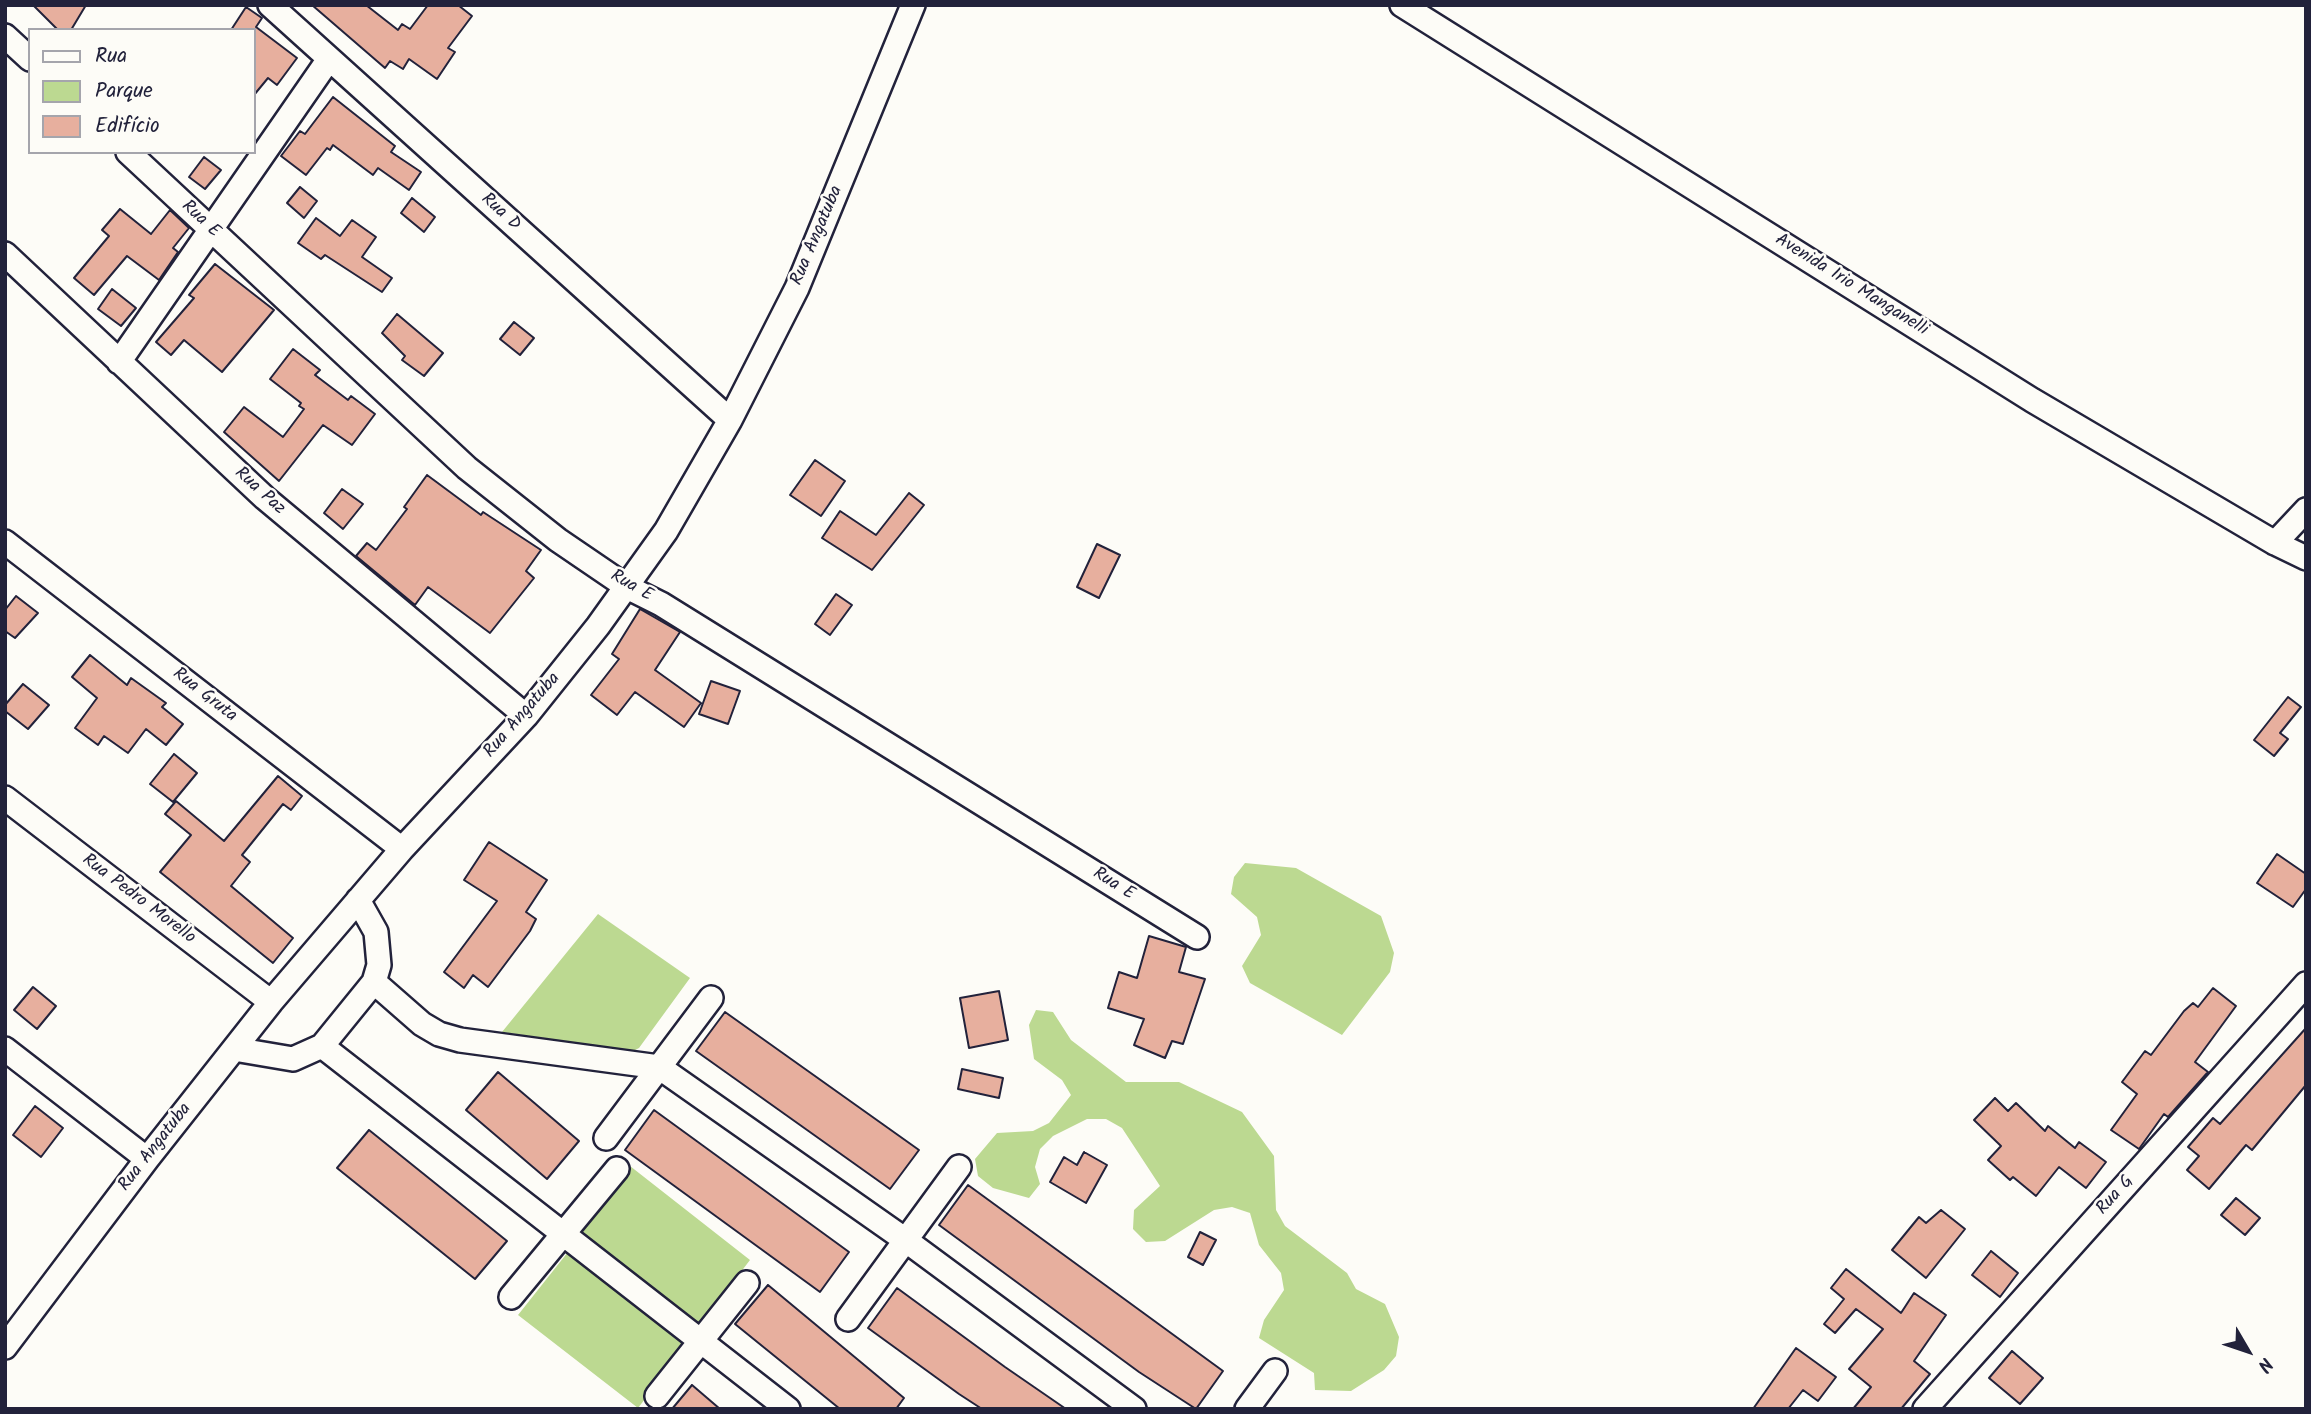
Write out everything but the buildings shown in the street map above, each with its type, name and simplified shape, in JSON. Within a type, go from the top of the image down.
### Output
[{"type":"street","name":"Rua D","points":[[270,5],[730,421]]},
{"type":"street","name":"Rua Angatuba","points":[[5,1347],[147,1159],[271,1002],[402,849],[526,716],[627,587],[666,531],[730,421],[797,288],[913,5]]},
{"type":"street","name":"Avenida Irio Manganelli","points":[[1402,5],[2020,392],[2275,543],[2306,558]]},
{"type":"street","points":[[5,36],[28,57]]},
{"type":"street","points":[[118,362],[329,58]]},
{"type":"street","name":"Rua E","points":[[130,154],[467,468],[558,540],[627,587],[673,612],[1197,937]]},
{"type":"street","name":"Rua Paz","points":[[5,254],[265,498],[526,716]]},
{"type":"street","points":[[2275,543],[2306,510]]},
{"type":"street","name":"Rua Gruta","points":[[5,542],[402,849]]},
{"type":"street","name":"Rua Pedro Morello","points":[[5,798],[271,1002]]},
{"type":"street","points":[[234,1049],[293,1059],[322,1046],[374,982],[379,965],[379,946],[372,922],[358,900]]},
{"type":"street","points":[[374,982],[422,1024],[439,1034],[460,1040],[659,1067],[904,1239],[1134,1409]]},
{"type":"street","name":"Rua G","points":[[1926,1409],[2306,984]]},
{"type":"street","points":[[606,1138],[711,998]]},
{"type":"street","points":[[322,1046],[788,1409]]},
{"type":"street","points":[[5,1049],[147,1159]]},
{"type":"street","points":[[848,1319],[959,1167]]},
{"type":"street","points":[[512,1297],[617,1169]]},
{"type":"street","points":[[657,1396],[747,1283]]},
{"type":"street","points":[[1247,1409],[1275,1371]]},
{"type":"green space","points":[[1245,863],[1296,868],[1381,916],[1394,953],[1390,972],[1342,1035],[1250,983],[1242,966],[1261,935],[1257,917],[1231,894],[1234,877]]},
{"type":"green space","points":[[598,914],[690,978],[639,1048],[633,1051],[502,1032]]},
{"type":"green space","points":[[1036,1010],[1053,1012],[1071,1040],[1126,1082],[1179,1082],[1242,1112],[1274,1156],[1276,1210],[1285,1226],[1347,1273],[1356,1289],[1385,1304],[1399,1337],[1396,1356],[1384,1370],[1351,1391],[1315,1390],[1314,1373],[1259,1338],[1264,1320],[1284,1290],[1281,1273],[1259,1245],[1250,1213],[1232,1207],[1214,1210],[1165,1241],[1146,1242],[1133,1229],[1134,1210],[1160,1186],[1122,1128],[1106,1119],[1087,1119],[1053,1136],[1040,1149],[1035,1167],[1040,1184],[1029,1198],[993,1188],[978,1176],[975,1159],[997,1133],[1033,1131],[1049,1123],[1071,1095],[1062,1080],[1034,1059],[1029,1025]]},
{"type":"green space","points":[[630,1166],[750,1260],[698,1328],[577,1234]]},
{"type":"green space","points":[[568,1252],[687,1345],[638,1408],[518,1315]]}]
